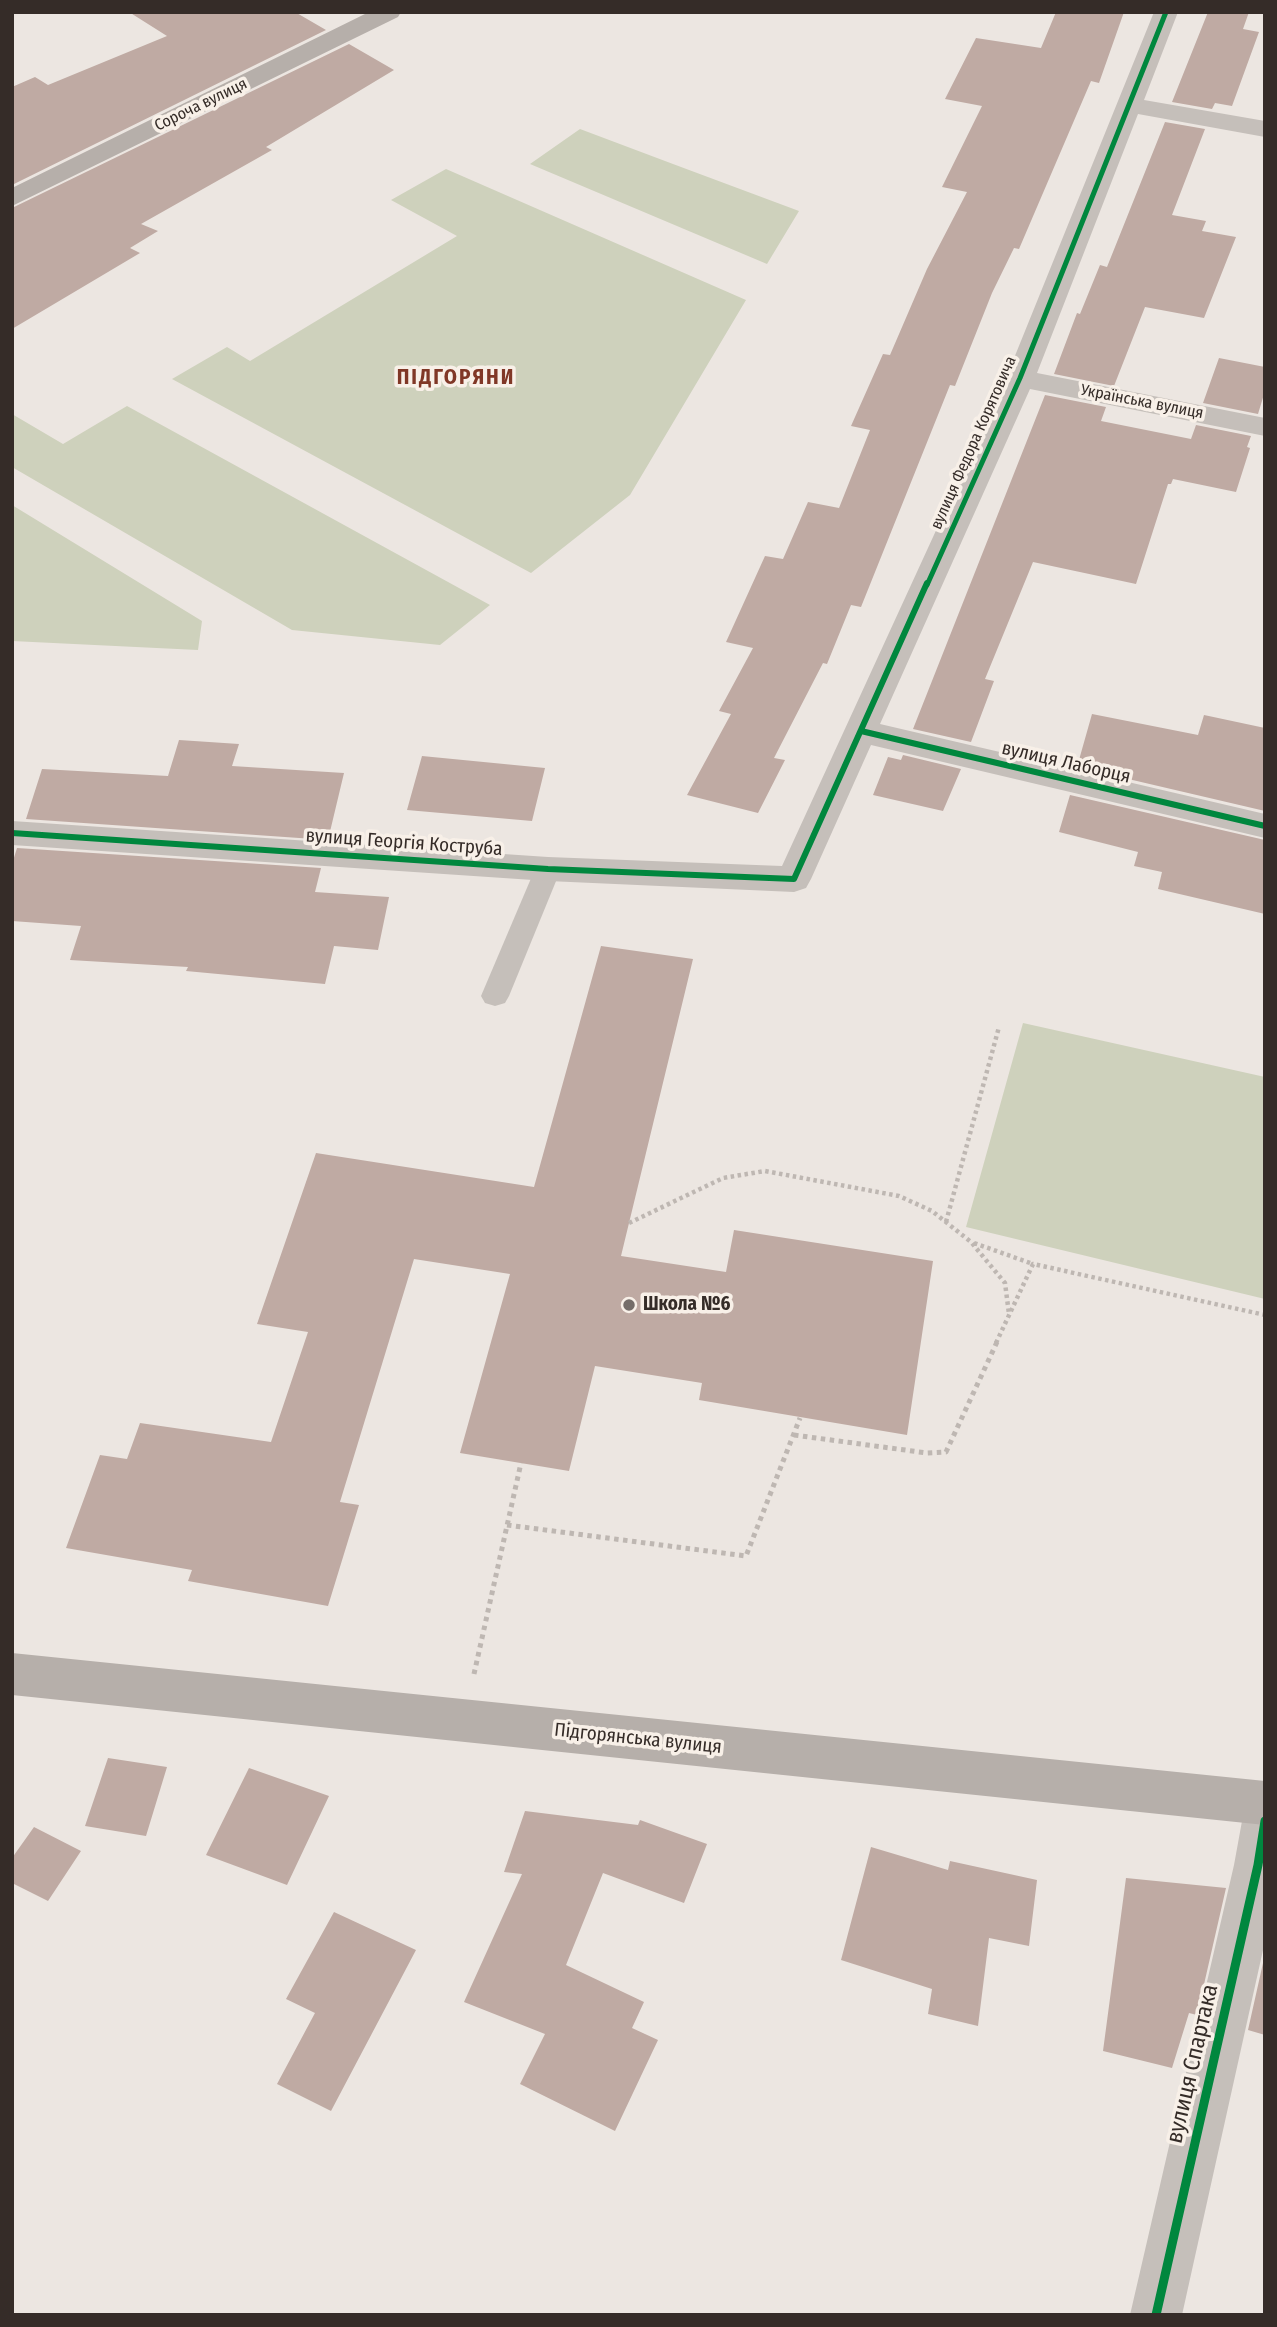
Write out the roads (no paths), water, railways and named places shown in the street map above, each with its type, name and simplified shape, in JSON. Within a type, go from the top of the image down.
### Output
[{"type":"main road","name":"Сороча вулиця","points":[[12,198],[389,12]]},
{"type":"main road","name":"Підгорянська вулиця","points":[[12,1674],[1265,1802]]},
{"type":"street","name":"вулиця Федора Корятовича","points":[[794,879],[1020,378],[1166,12]]},
{"type":"street","points":[[1128,105],[1265,129]]},
{"type":"street","name":"Українська вулиця","points":[[1020,378],[1265,427]]},
{"type":"street","name":"вулиця Лаборця","points":[[861,731],[1265,826]]},
{"type":"street","name":"вулиця Георгія Коструба","points":[[12,833],[548,869],[794,879]]},
{"type":"street","name":"вулиця Спартака","points":[[1156,2315],[1255,1878],[1265,1821]]},
{"type":"lane","points":[[495,996],[548,869]]},
{"type":"place","name":"Школа №6","points":[[629,1305]]},
{"type":"district","name":"ПІДГОРЯНИ","points":[[456,378]]}]
